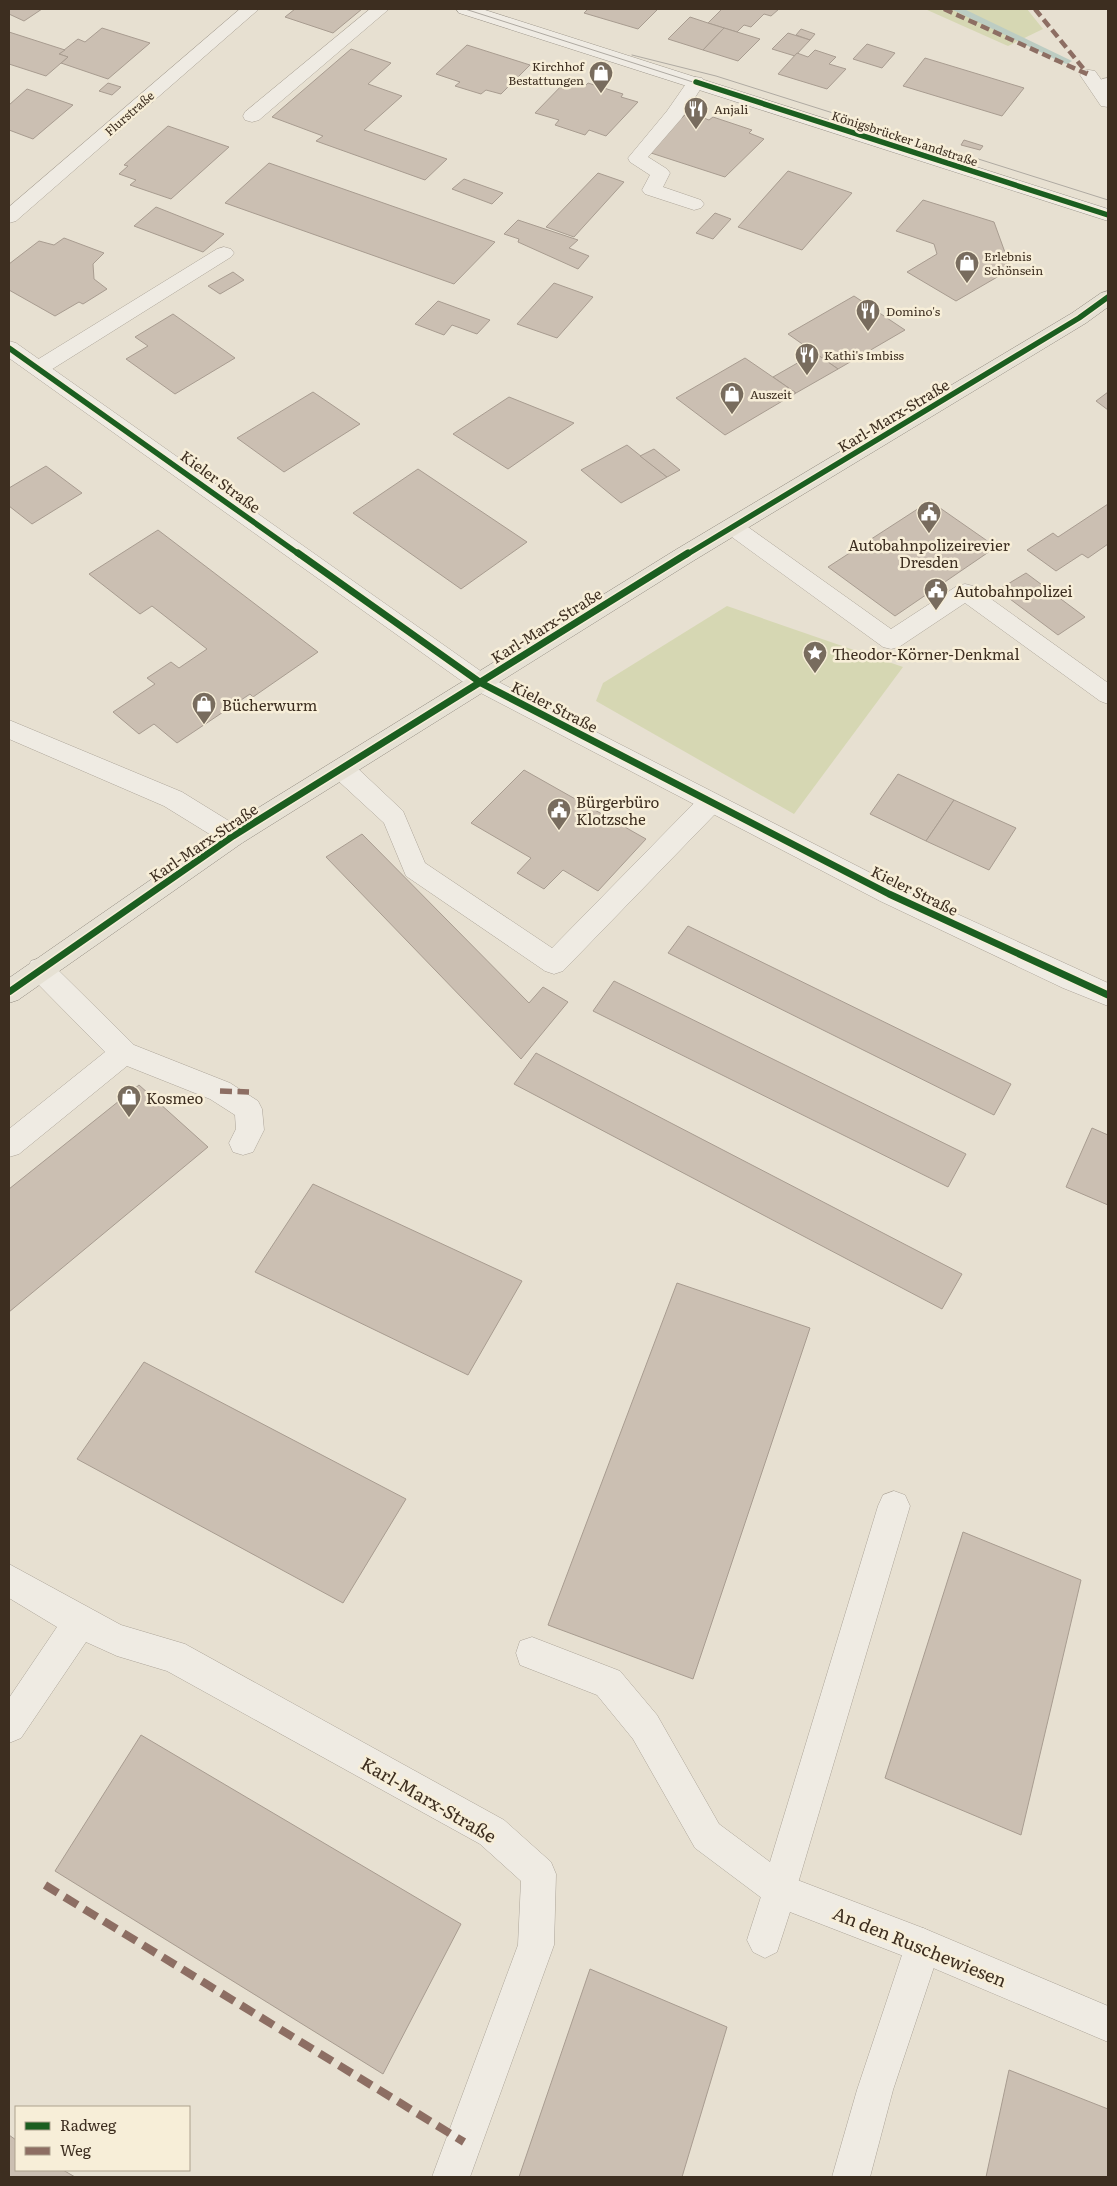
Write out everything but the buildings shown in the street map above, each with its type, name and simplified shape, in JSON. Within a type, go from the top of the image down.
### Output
[{"type":"main road","name":"Karl-Marx-Straße","points":[[9,992],[233,836],[343,770],[733,527],[1079,318],[1108,297]]},
{"type":"main road","name":"Karl-Marx-Straße","points":[[1079,318],[1108,314]]},
{"type":"street","name":"Flurstraße","points":[[9,217],[250,9]]},
{"type":"street","points":[[252,116],[380,9]]},
{"type":"street","name":"Königsbrücker Landstraße","points":[[465,9],[1108,215]]},
{"type":"street","points":[[694,204],[652,190],[660,174],[637,158],[674,115],[696,82]]},
{"type":"street","points":[[39,368],[224,253]]},
{"type":"street","name":"Kieler Straße","points":[[9,348],[481,683],[710,803],[890,894],[1072,980],[1108,995]]},
{"type":"street","points":[[733,527],[891,641],[965,592],[1108,695]]},
{"type":"street","points":[[9,729],[173,799],[233,836]]},
{"type":"street","points":[[343,770],[394,818],[415,869],[554,964],[710,803]]},
{"type":"street","points":[[40,969],[124,1053],[220,1092],[248,1109],[250,1130],[243,1143]]},
{"type":"street","points":[[9,1144],[124,1053]]},
{"type":"street","points":[[765,1940],[778,1890],[894,1506]]},
{"type":"street","name":"Karl-Marx-Straße","points":[[9,1580],[80,1622],[117,1640],[173,1656],[492,1832],[539,1874],[536,1945],[451,2177]]},
{"type":"street","points":[[9,1726],[80,1622]]},
{"type":"street","name":"An den Ruschewiesen","points":[[532,1653],[608,1683],[645,1727],[707,1836],[778,1890],[922,1946],[1108,2024]]},
{"type":"street","points":[[851,2177],[886,2055],[922,1946]]},
{"type":"green space","points":[[925,9],[1027,9],[1043,29],[1008,46]]},
{"type":"green space","points":[[727,606],[903,667],[794,814],[596,701],[603,683]]},
{"type":"waterway","points":[[956,9],[1067,61]]},
{"type":"tram line","points":[[465,9],[1108,215]]},
{"type":"tram line","points":[[632,55],[716,76],[1108,200]]},
{"type":"marked path","points":[[944,9],[1089,75]]},
{"type":"marked path","points":[[1035,9],[1087,73]]},
{"type":"marked path","points":[[220,1091],[249,1092]]},
{"type":"marked path","points":[[45,1885],[464,2142]]},
{"type":"cycle path","points":[[696,82],[1108,215]]},
{"type":"cycle path","points":[[9,992],[233,836],[685,555],[1079,318],[1108,297]]},
{"type":"cycle path","points":[[9,348],[481,683],[889,894],[1108,995]]},
{"type":"place","name":"Kirchhof Bestattungen","points":[[601,94]]},
{"type":"place","name":"Anjali","points":[[696,130]]},
{"type":"place","name":"Erlebnis Schönsein","points":[[967,284]]},
{"type":"place","name":"Domino's","points":[[868,332]]},
{"type":"place","name":"Kathi's Imbiss","points":[[807,376]]},
{"type":"place","name":"Auszeit","points":[[732,415]]},
{"type":"place","name":"Autobahnpolizeirevier Dresden","points":[[929,534]]},
{"type":"place","name":"Autobahnpolizei","points":[[936,611]]},
{"type":"place","name":"Theodor-Körner-Denkmal","points":[[815,674]]},
{"type":"place","name":"Bücherwurm","points":[[204,725]]},
{"type":"place","name":"Bürgerbüro Klotzsche","points":[[559,831]]},
{"type":"place","name":"Kosmeo","points":[[129,1118]]}]
